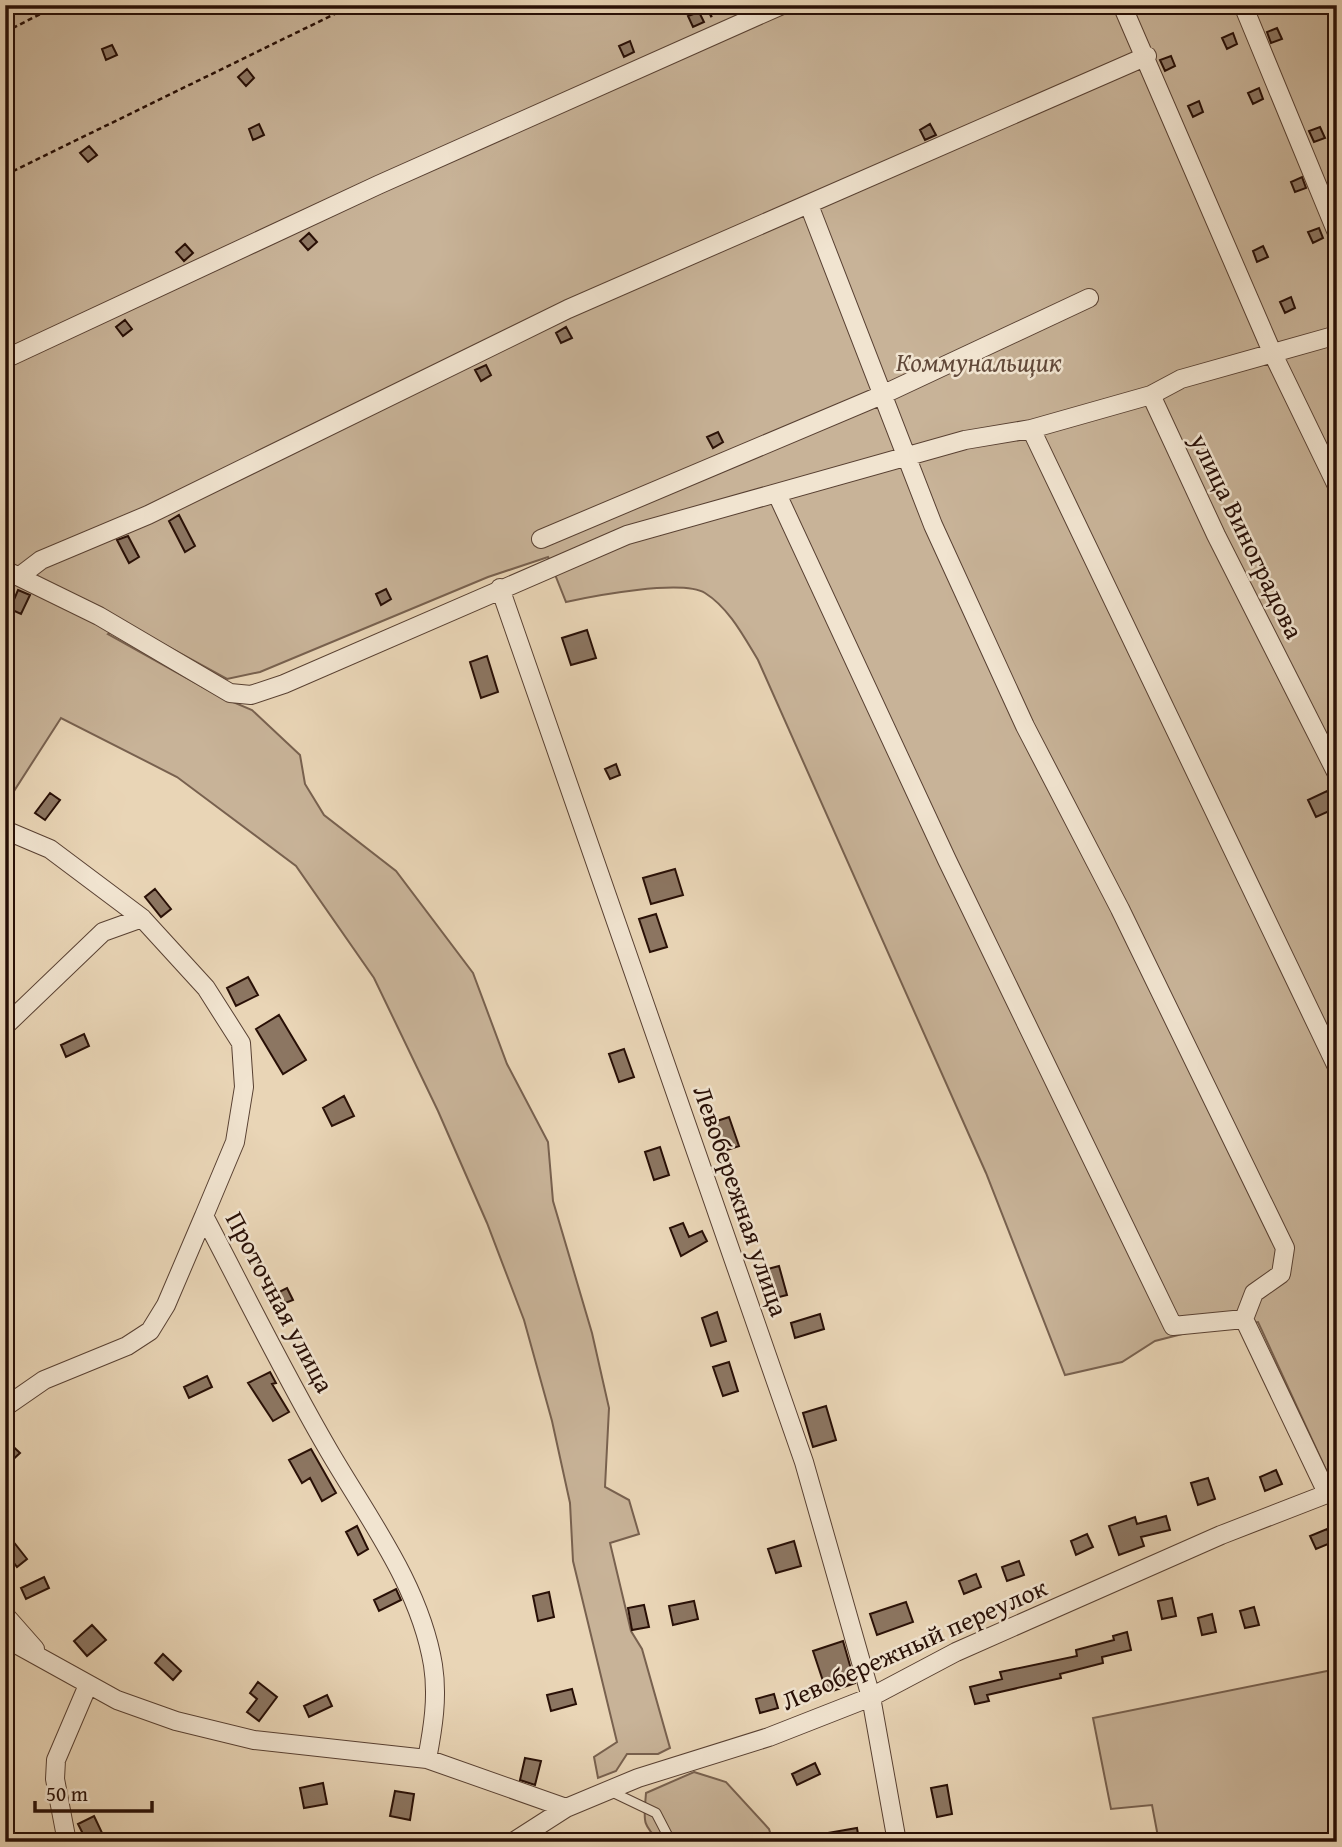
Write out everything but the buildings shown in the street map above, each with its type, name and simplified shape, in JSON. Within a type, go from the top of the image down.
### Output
[{"type":"street","points":[[5,359],[379,185],[782,5]]},
{"type":"street","points":[[1122,5],[1147,56],[1272,352],[1337,486]]},
{"type":"street","points":[[1243,5],[1337,233]]},
{"type":"street","points":[[13,573],[148,515],[568,309],[1147,56]]},
{"type":"street","points":[[809,205],[933,525],[1025,726],[1120,909],[1285,1248],[1281,1274],[1254,1293],[1244,1319],[1332,1492]]},
{"type":"street","points":[[541,539],[882,395],[1089,298]]},
{"type":"street","points":[[13,573],[99,616],[230,693],[251,695],[284,684],[627,535],[965,440],[1031,429],[1151,395],[1181,379],[1337,335]]},
{"type":"street","name":"улица Виноградова","points":[[1151,395],[1216,536],[1337,774]]},
{"type":"street","points":[[1031,429],[1337,1067]]},
{"type":"street","points":[[778,494],[947,860],[1172,1326],[1244,1319]]},
{"type":"street","name":"Левобережная улица","points":[[500,588],[804,1462],[871,1697],[897,1842]]},
{"type":"street","name":"Проточная улица","points":[[5,830],[50,849],[142,918],[206,988],[241,1043],[244,1087],[235,1142],[204,1216],[327,1448],[401,1572],[422,1623],[433,1665],[435,1713],[427,1759]]},
{"type":"street","points":[[5,1026],[103,932],[142,918]]},
{"type":"street","points":[[5,1407],[44,1380],[127,1346],[150,1331],[166,1306],[204,1216]]},
{"type":"street","name":"Левобережный переулок","points":[[513,1842],[566,1808],[608,1790],[676,1765],[769,1737],[871,1697],[980,1642],[1221,1535],[1332,1492]]},
{"type":"street","points":[[5,1615],[45,1659]]},
{"type":"street","points":[[5,1638],[117,1700],[176,1721],[254,1740],[427,1759],[566,1808]]},
{"type":"street","points":[[67,1842],[55,1779],[56,1760],[88,1685]]},
{"type":"lane","points":[[608,1790],[656,1813],[671,1842]]},
{"type":"path","points":[[5,32],[58,5]]},
{"type":"path","points":[[5,176],[353,5]]},
{"type":"green space","name":"Коммунальщик","points":[[5,5],[1337,5],[1337,1480],[1332,1483],[1258,1322],[1190,1332],[1155,1341],[1122,1362],[1065,1375],[986,1173],[758,660],[729,615],[714,599],[694,589],[658,588],[566,602],[548,557],[488,577],[260,672],[227,679],[123,622],[108,634],[219,696],[252,710],[300,755],[305,784],[324,815],[396,871],[473,973],[507,1064],[548,1142],[553,1201],[592,1333],[609,1408],[605,1487],[629,1500],[639,1534],[610,1543],[631,1631],[642,1649],[670,1748],[658,1754],[627,1754],[616,1771],[598,1778],[594,1757],[617,1742],[573,1561],[570,1503],[552,1421],[524,1320],[487,1223],[438,1111],[374,978],[296,866],[177,777],[61,718],[5,805]]},
{"type":"green space","points":[[1337,1669],[1337,1842],[1159,1842],[1152,1805],[1111,1809],[1093,1718]]},
{"type":"green space","points":[[694,1772],[726,1782],[769,1829],[773,1842],[660,1842],[645,1821],[646,1793]]}]
